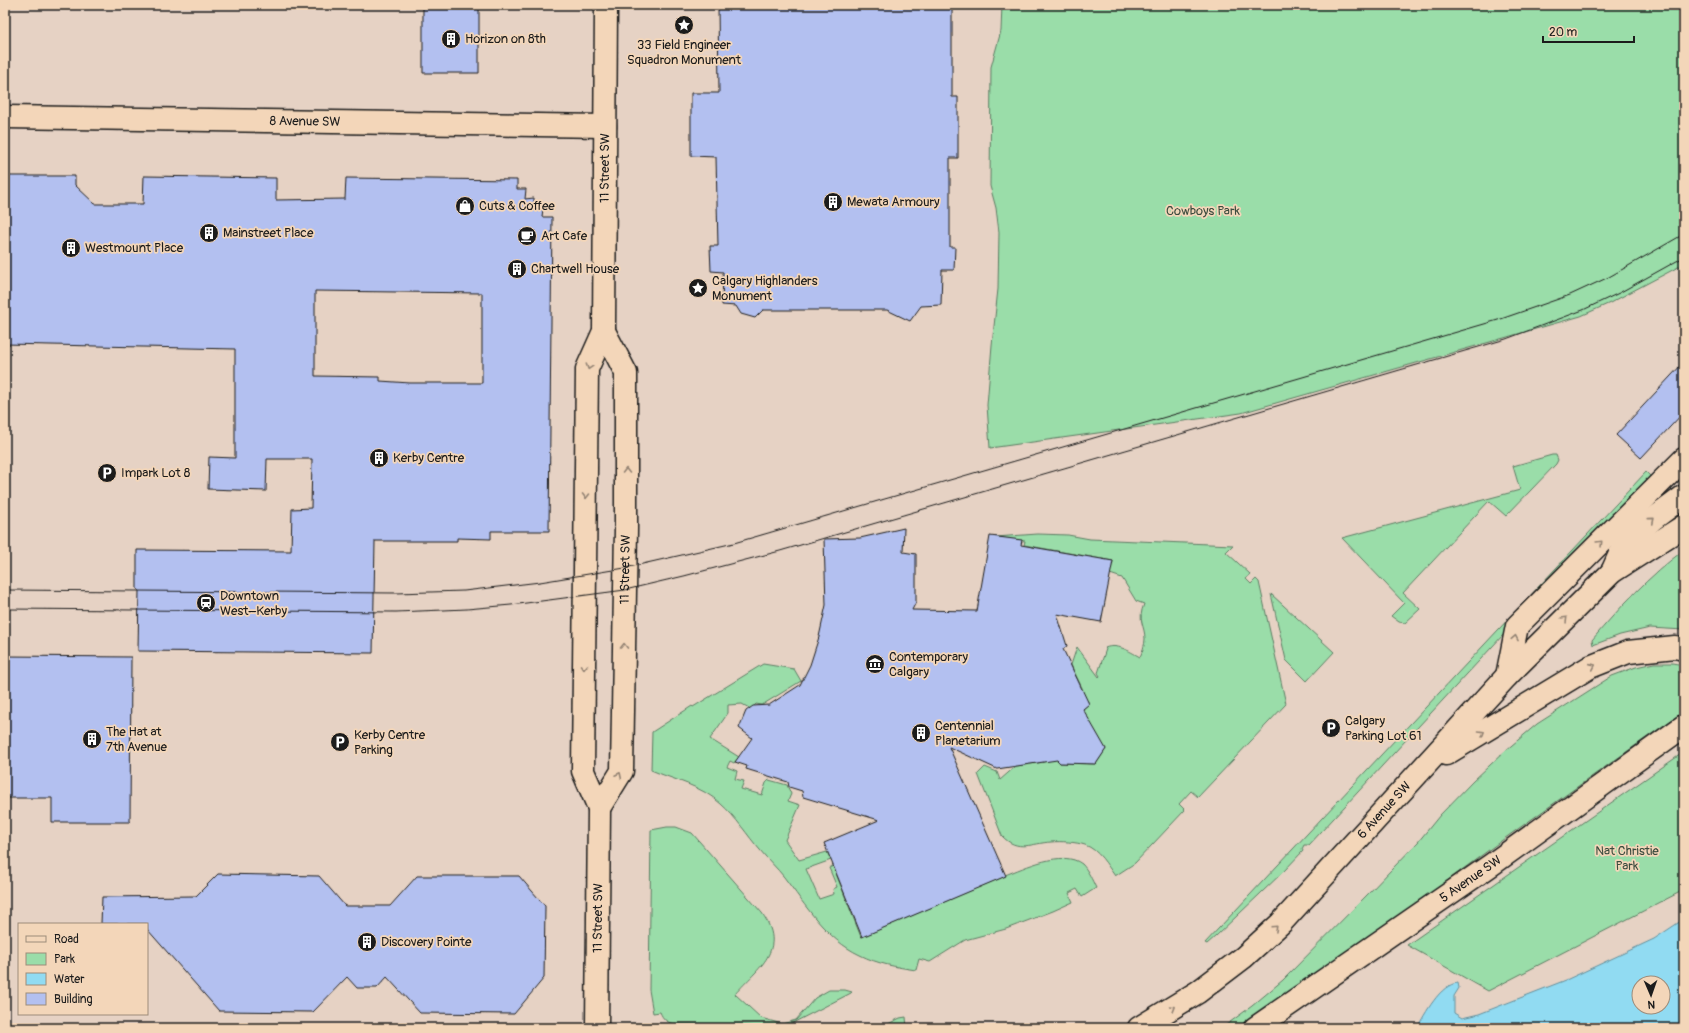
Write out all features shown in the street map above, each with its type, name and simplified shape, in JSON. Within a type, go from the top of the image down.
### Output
[{"type":"street","name":"11 Street SW","points":[[597,1028],[599,808],[583,771],[585,538],[587,369],[604,331],[606,5]]},
{"type":"street","name":"8 Avenue SW","points":[[5,117],[605,126]]},
{"type":"street","name":"11 Street SW","points":[[599,808],[622,771],[626,529],[626,373],[604,331]]},
{"type":"street","points":[[1507,676],[1517,626],[1684,459]]},
{"type":"street","points":[[1612,572],[1623,547],[1652,520],[1684,496]]},
{"type":"street","points":[[1612,572],[1684,526]]},
{"type":"street","name":"6 Avenue SW","points":[[1139,1028],[1198,992],[1244,957],[1280,923],[1507,676],[1612,572]]},
{"type":"street","points":[[1424,768],[1590,667],[1628,652],[1675,647],[1684,649]]},
{"type":"street","name":"5 Avenue SW","points":[[1255,1028],[1491,865],[1684,726]]},
{"type":"green space","name":"Cowboys Park","points":[[1002,5],[1684,5],[1684,264],[1610,303],[1581,316],[1241,413],[990,448],[987,405],[998,289],[999,232],[996,208],[990,186],[991,67],[1001,31]]},
{"type":"green space","points":[[1556,455],[1558,460],[1556,464],[1506,516],[1489,501],[1403,593],[1420,609],[1405,623],[1399,622],[1391,616],[1404,603],[1342,538],[1520,490],[1513,466]]},
{"type":"green space","points":[[1646,472],[1650,476],[1309,845],[1304,845],[1302,849],[1303,851],[1284,871],[1216,936],[1207,944],[1205,943]]},
{"type":"green space","points":[[1038,534],[1068,535],[1090,539],[1233,545],[1226,552],[1250,574],[1246,579],[1251,584],[1256,579],[1259,582],[1286,704],[1198,797],[1191,791],[1179,804],[1185,810],[1135,863],[1115,876],[1099,854],[1085,845],[1073,842],[1059,842],[1020,846],[1008,841],[1002,836],[978,774],[985,767],[997,772],[1000,780],[1016,766],[1044,762],[1051,753],[1060,763],[1096,764],[1106,749],[1075,716],[1090,703],[1076,693],[1083,690],[1071,665],[1077,647],[1099,677],[1100,676],[1098,673],[1106,649],[1105,648],[1114,646],[1118,647],[1140,657],[1144,646],[1145,634],[1141,615],[1144,604],[1136,601],[1122,578],[1110,574],[1113,561],[1024,545],[1025,541],[995,537]]},
{"type":"green space","points":[[1684,550],[1684,630],[1650,628],[1620,635],[1593,645],[1592,640],[1624,604],[1659,570]]},
{"type":"green space","points":[[1271,594],[1334,652],[1307,681],[1286,660]]},
{"type":"green space","points":[[1654,663],[1684,665],[1684,711],[1294,989],[1236,1028],[1222,1028],[1252,1006],[1283,980],[1418,842],[1440,815],[1505,751],[1537,724],[1612,676],[1636,667]]},
{"type":"green space","points":[[763,664],[794,669],[801,681],[762,705],[756,704],[751,709],[742,704],[728,705],[728,713],[710,739],[739,757],[734,763],[730,761],[727,767],[737,771],[735,779],[744,781],[741,789],[762,795],[766,783],[769,780],[787,785],[791,794],[788,801],[800,805],[785,840],[799,860],[827,852],[831,860],[806,869],[819,899],[834,894],[833,889],[837,887],[829,868],[833,866],[861,937],[1005,875],[1044,861],[1065,858],[1082,864],[1090,875],[1096,888],[1082,897],[1077,889],[1069,893],[1073,902],[1006,929],[965,940],[930,962],[919,959],[916,970],[880,963],[860,955],[848,948],[827,931],[818,921],[781,874],[721,804],[697,788],[651,770],[652,732],[692,706],[693,707]]},
{"type":"green space","name":"Nat Christie Park","points":[[1684,752],[1684,890],[1488,991],[1407,945]]},
{"type":"green space","points":[[676,827],[692,833],[762,913],[769,926],[772,937],[771,948],[767,957],[761,966],[735,994],[761,1018],[782,1024],[796,1020],[815,998],[829,990],[845,990],[852,992],[783,1028],[764,1028],[741,1025],[674,1024],[665,1020],[660,1012],[653,1013],[649,990],[651,830]]},
{"type":"green space","points":[[906,1017],[907,1028],[880,1028],[900,1018]]},
{"type":"water","points":[[1684,919],[1684,1028],[1417,1028],[1439,994],[1451,985],[1458,983],[1459,988],[1454,996],[1454,1013],[1462,1018],[1479,1014],[1566,980],[1654,939]]},
{"type":"building","name":"Horizon on 8th","points":[[423,5],[479,5],[479,73],[423,73]]},
{"type":"building","name":"Mewata Armoury","points":[[718,5],[952,5],[952,97],[958,97],[958,158],[950,158],[950,247],[955,247],[954,270],[942,270],[941,305],[921,306],[910,321],[887,310],[763,310],[755,318],[741,314],[736,306],[722,305],[723,272],[711,271],[710,246],[718,246],[716,157],[691,156],[691,93],[719,93]]},
{"type":"building","points":[[5,176],[75,176],[75,185],[95,204],[143,204],[144,176],[276,178],[276,200],[345,199],[346,178],[517,180],[517,189],[526,189],[525,199],[534,198],[534,208],[543,208],[542,217],[552,217],[549,531],[491,531],[491,539],[457,538],[457,541],[375,541],[373,653],[138,651],[139,590],[137,589],[137,550],[291,551],[292,509],[311,508],[312,459],[267,459],[266,491],[208,489],[209,457],[235,458],[235,349],[5,344]],"holes":[[[315,291],[482,293],[482,383],[410,383],[380,381],[380,377],[315,376]]]},
{"type":"building","points":[[1684,362],[1684,412],[1641,458],[1616,435]]},
{"type":"building","name":"Centennial Planetarium","points":[[904,528],[903,552],[916,554],[916,602],[912,610],[977,611],[990,536],[1022,540],[1021,545],[1113,561],[1101,622],[1057,614],[1067,646],[1063,649],[1089,704],[1083,709],[1106,749],[1096,764],[1060,763],[1057,760],[997,769],[949,747],[1006,876],[862,937],[824,843],[879,820],[803,797],[802,791],[789,787],[788,782],[746,769],[747,766],[735,762],[752,738],[739,728],[746,711],[753,706],[769,705],[800,685],[810,665],[819,637],[826,605],[824,539],[860,538]]},
{"type":"building","name":"The Hat at 7th Avenue","points":[[5,656],[131,657],[130,822],[52,822],[52,798],[5,798]]},
{"type":"building","name":"Discovery Pointe","points":[[218,874],[319,876],[345,906],[390,906],[417,876],[519,876],[545,906],[544,978],[514,1014],[420,1013],[387,977],[377,988],[357,988],[347,977],[313,1012],[219,1011],[148,930],[148,923],[101,923],[102,897],[196,896]]},
{"type":"tram line","points":[[5,590],[396,593],[464,591],[540,582],[625,568],[734,543],[1498,320],[1570,295],[1609,277],[1684,234]]},
{"type":"tram line","points":[[5,609],[396,612],[467,609],[511,605],[625,590],[780,551],[1506,339],[1583,310],[1619,293],[1684,257]]},
{"type":"place","name":"33 Field Engineer Squadron Monument","points":[[684,25]]},
{"type":"place","name":"Horizon on 8th","points":[[451,39]]},
{"type":"place","name":"Mewata Armoury","points":[[833,202]]},
{"type":"place","name":"Cuts & Coffee","points":[[465,206]]},
{"type":"place","name":"Mainstreet Place","points":[[209,233]]},
{"type":"place","name":"Art Cafe","points":[[527,236]]},
{"type":"place","name":"Westmount Place","points":[[71,248]]},
{"type":"place","name":"Chartwell House","points":[[517,269]]},
{"type":"place","name":"Calgary Highlanders Monument","points":[[698,288]]},
{"type":"place","name":"Kerby Centre","points":[[379,458]]},
{"type":"place","name":"Impark Lot 8","points":[[107,473]]},
{"type":"place","name":"Downtown West–Kerby","points":[[206,603]]},
{"type":"place","name":"Contemporary Calgary","points":[[875,664]]},
{"type":"place","name":"Calgary Parking Lot 61","points":[[1331,728]]},
{"type":"place","name":"Centennial Planetarium","points":[[921,733]]},
{"type":"place","name":"The Hat at 7th Avenue","points":[[92,739]]},
{"type":"place","name":"Kerby Centre Parking","points":[[340,742]]},
{"type":"place","name":"Discovery Pointe","points":[[367,942]]}]
